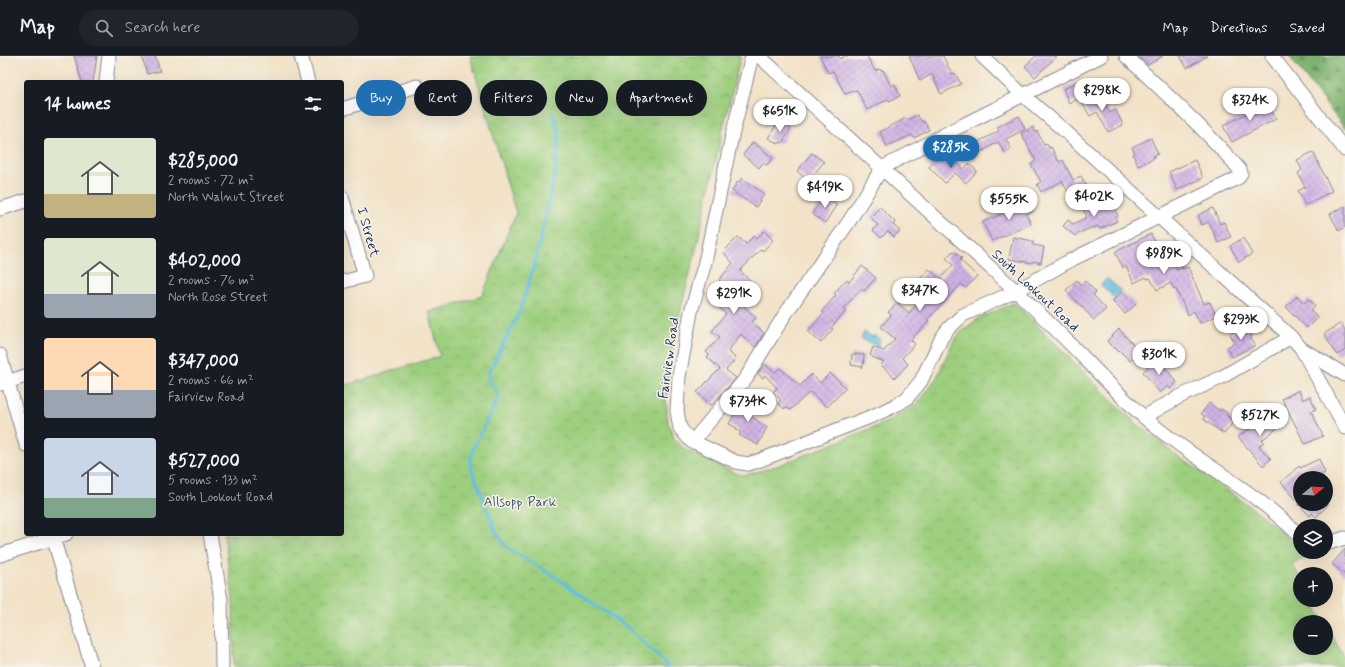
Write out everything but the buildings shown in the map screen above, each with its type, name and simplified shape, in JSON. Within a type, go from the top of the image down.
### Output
[{"type":"street","points":[[106,80],[109,56]]},
{"type":"street","points":[[301,56],[307,80]]},
{"type":"street","name":"Fairview Road","points":[[752,56],[732,136],[705,262],[691,312],[679,376],[678,395],[679,422],[682,432],[692,442],[736,462],[748,464],[772,456],[887,410],[907,398],[914,391],[926,373],[942,337],[957,320],[972,310],[1016,291],[1069,261],[1238,178],[1241,174],[1240,170],[1223,150],[1126,56]]},
{"type":"street","name":"South Lookout Road","points":[[759,56],[1016,291],[1144,417],[1186,450],[1265,505],[1293,530]]},
{"type":"street","points":[[982,56],[1024,96],[1066,132],[1291,337],[1301,348],[1345,428]]},
{"type":"street","points":[[692,442],[746,378],[780,322],[850,220],[882,168],[914,150],[1101,56]]},
{"type":"street","points":[[1272,56],[1345,150]]},
{"type":"street","points":[[344,108],[414,87]]},
{"type":"street","points":[[0,209],[24,202]]},
{"type":"street","name":"I Street","points":[[344,203],[365,276],[344,281]]},
{"type":"street","points":[[1144,417],[1179,397],[1250,362],[1291,337]]},
{"type":"street","points":[[1301,348],[1345,374]]},
{"type":"street","points":[[0,355],[4,383],[24,439]]},
{"type":"street","points":[[4,383],[24,377]]},
{"type":"street","points":[[0,555],[53,536],[92,667]]},
{"type":"street","points":[[210,536],[221,600],[222,667]]},
{"type":"street","points":[[1333,542],[1345,538]]},
{"type":"green space","name":"Allsopp Park","points":[[470,56],[741,56],[681,308],[668,373],[666,398],[668,423],[674,438],[684,449],[732,472],[742,475],[750,474],[780,465],[885,423],[905,412],[923,397],[937,377],[953,342],[963,330],[978,319],[1014,303],[1137,424],[1180,458],[1259,513],[1293,542],[1293,559],[1305,559],[1292,563],[1294,567],[1293,607],[1316,607],[1320,615],[1293,615],[1293,655],[1333,655],[1333,638],[1345,659],[1345,667],[234,667],[233,598],[224,536],[344,536],[344,386],[440,356],[429,312],[482,296],[516,213],[488,116],[547,116],[547,80],[480,80],[480,90]]},
{"type":"green space","points":[[1289,56],[1345,56],[1345,129]]},
{"type":"water","points":[[1107,278],[1121,291],[1114,298],[1101,285]]},
{"type":"water","points":[[864,332],[873,337],[875,335],[880,340],[878,346],[861,339]]},
{"type":"waterway","points":[[553,114],[558,127],[559,140],[555,174],[534,267],[519,313],[488,374],[490,382],[497,391],[498,398],[473,449],[470,463],[496,532],[506,547],[557,578],[627,627],[669,667]]}]
